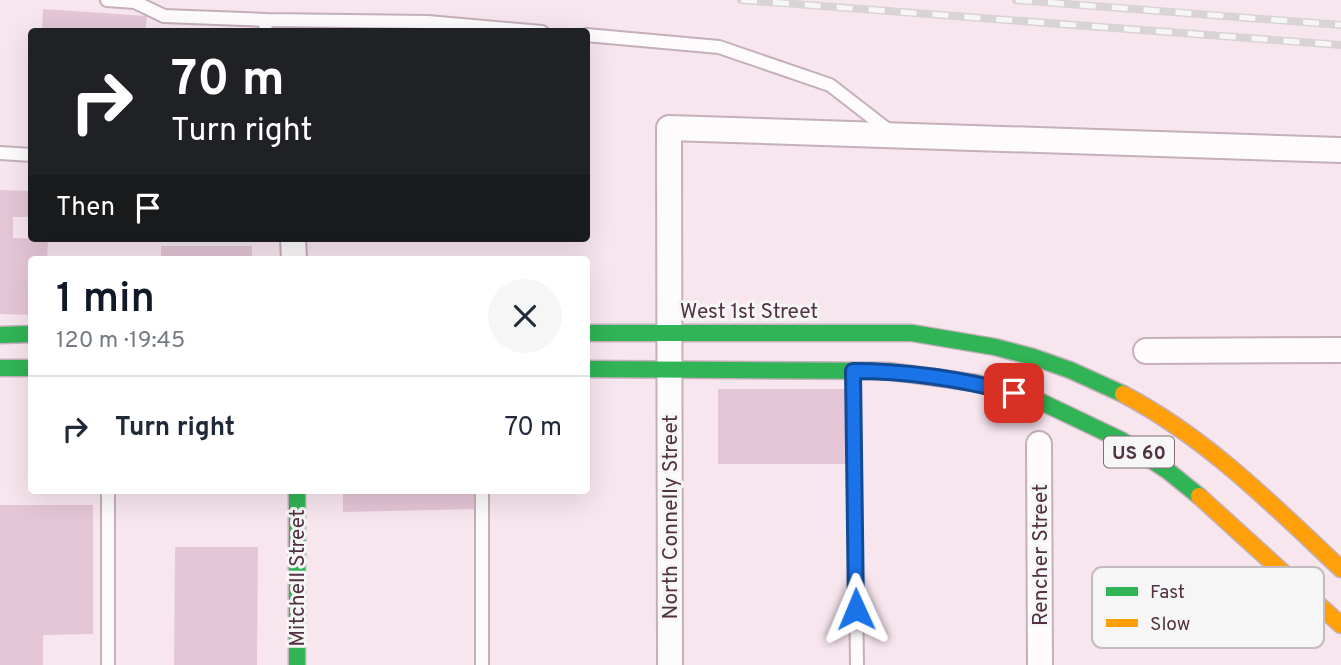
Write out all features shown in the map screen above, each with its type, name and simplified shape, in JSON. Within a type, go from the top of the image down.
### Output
[{"type":"main road","name":"West 1st Street","points":[[590,333],[912,333],[958,338],[1029,354],[1074,370],[1133,398],[1180,428],[1211,451],[1341,569]]},
{"type":"main road","points":[[0,335],[28,334]]},
{"type":"main road","points":[[0,368],[28,368]]},
{"type":"main road","name":"US 60","points":[[590,369],[888,371],[976,383],[1033,398],[1121,440],[1168,471],[1277,567]]},
{"type":"main road","name":"Mitchell Street","points":[[297,494],[298,665]]},
{"type":"main road","name":"US 60","points":[[1324,610],[1341,625]]},
{"type":"street","name":"North Connelly Street","points":[[670,665],[669,128],[894,134]]},
{"type":"street","points":[[894,134],[1341,150]]},
{"type":"street","points":[[1146,351],[1341,350]]},
{"type":"street","name":"Rencher Street","points":[[1040,444],[1040,665]]},
{"type":"lane","points":[[107,0],[135,2],[164,16],[265,26],[428,22],[496,28]]},
{"type":"lane","points":[[590,35],[719,47],[830,85],[894,134]]},
{"type":"lane","points":[[0,153],[28,155]]},
{"type":"lane","points":[[853,371],[857,665]]},
{"type":"lane","points":[[108,494],[108,665]]},
{"type":"lane","points":[[482,494],[482,665]]},
{"type":"building","points":[[43,9],[147,16],[146,28],[42,28]]},
{"type":"building","points":[[0,190],[28,191],[28,217],[13,217],[13,238],[28,238],[28,242],[48,242],[47,256],[28,256],[28,315],[0,314]]},
{"type":"building","points":[[161,246],[252,246],[252,256],[161,256]]},
{"type":"building","points":[[718,389],[846,389],[846,464],[718,464]]},
{"type":"building","points":[[343,494],[474,494],[475,509],[343,512]]},
{"type":"building","points":[[0,505],[93,505],[93,634],[43,635],[43,665],[0,665]]},
{"type":"building","points":[[175,547],[258,547],[257,665],[174,665]]},
{"type":"railway","points":[[741,0],[1341,45]]},
{"type":"railway","points":[[1016,0],[1341,25]]},
{"type":"traffic: fast","points":[[590,333],[912,333],[995,347],[1033,357],[1123,394]]},
{"type":"traffic: fast","points":[[0,335],[28,334]]},
{"type":"traffic: fast","points":[[0,368],[28,368]]},
{"type":"traffic: fast","points":[[590,369],[888,371],[976,383],[1033,398],[1121,440],[1168,471],[1199,496]]},
{"type":"traffic: fast","points":[[297,494],[297,665]]},
{"type":"traffic: slow","points":[[1123,394],[1183,431],[1211,452],[1341,569]]},
{"type":"traffic: slow","points":[[1199,496],[1277,567]]},
{"type":"traffic: slow","points":[[1324,610],[1341,625]]},
{"type":"route","points":[[856,609],[853,371],[888,371],[935,376],[1014,393]]}]
